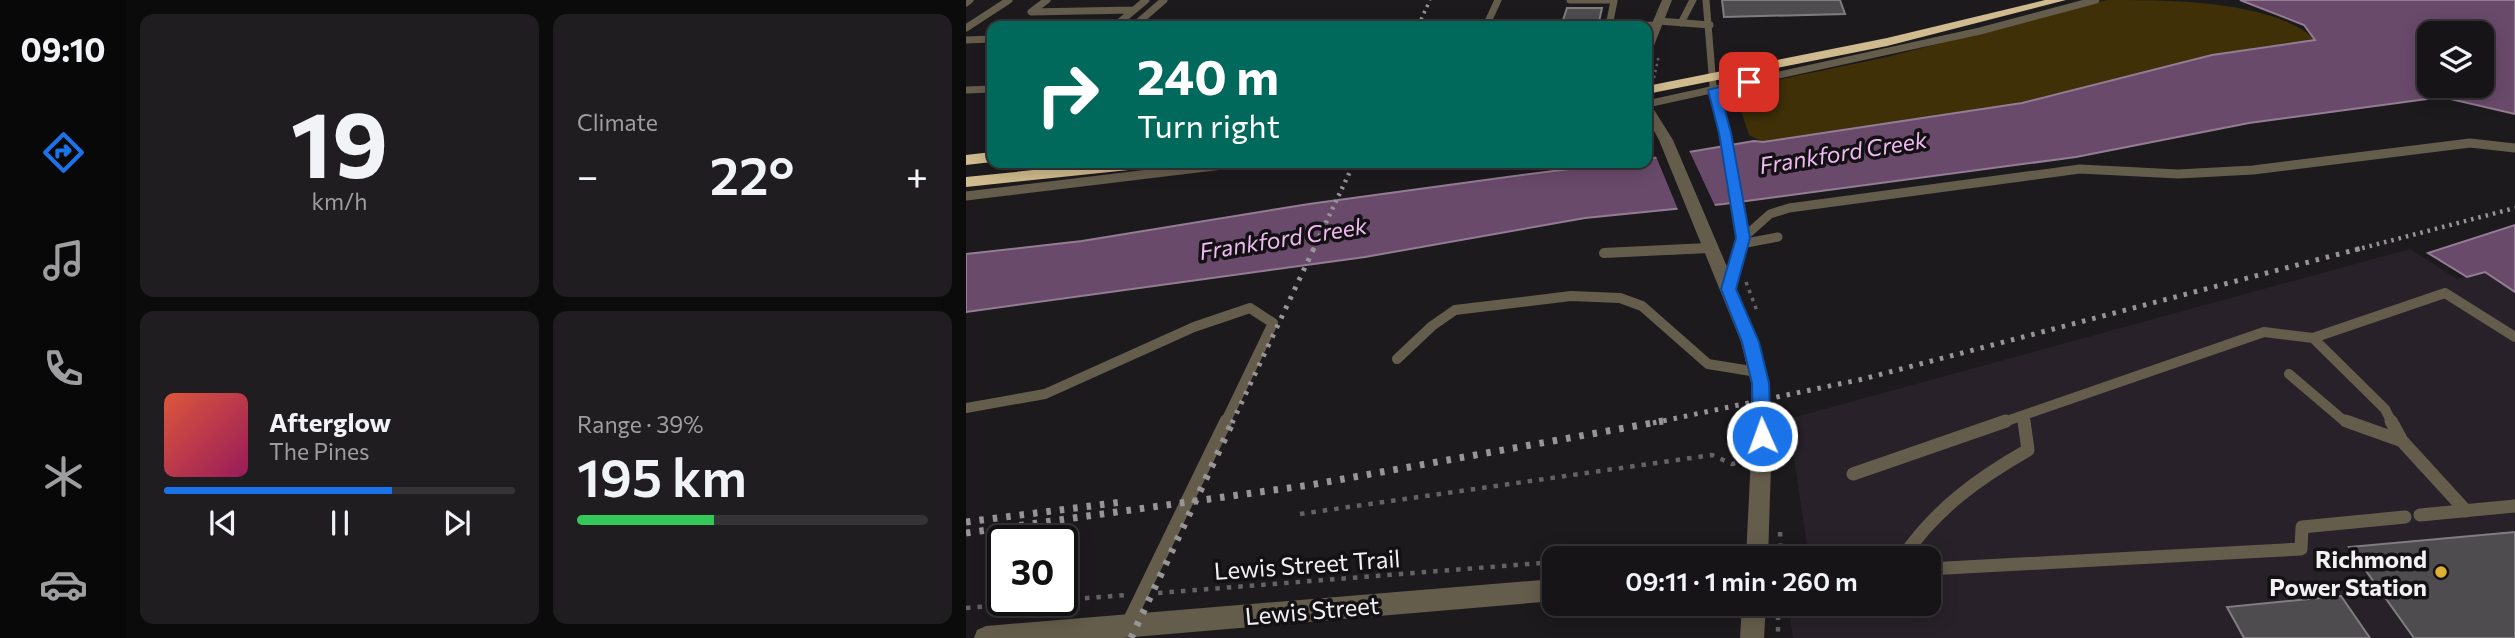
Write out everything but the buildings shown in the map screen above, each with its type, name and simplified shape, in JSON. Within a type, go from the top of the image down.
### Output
[{"type":"highway","points":[[1652,78],[1843,41],[2023,0]]},
{"type":"highway","points":[[1652,89],[1887,42],[2060,0]]},
{"type":"highway","points":[[966,160],[987,158]]},
{"type":"highway","points":[[966,170],[987,168]]},
{"type":"highway","points":[[966,183],[1102,168]]},
{"type":"highway","points":[[966,190],[1066,172]]},
{"type":"street","points":[[1652,36],[1667,0]]},
{"type":"street","points":[[1652,115],[1666,140],[1751,342],[1758,372],[1761,460],[1757,546]]},
{"type":"street","name":"Lewis Street","points":[[986,638],[1542,591]]},
{"type":"street","points":[[1752,638],[1753,616]]},
{"type":"lane","points":[[966,3],[971,0]]},
{"type":"lane","points":[[966,28],[1009,0]]},
{"type":"lane","points":[[1047,0],[1031,12],[1133,10]]},
{"type":"lane","points":[[1121,21],[1146,0]]},
{"type":"lane","points":[[1140,21],[1164,0]]},
{"type":"lane","points":[[1488,21],[1498,0]]},
{"type":"lane","points":[[1570,0],[1614,0],[1610,21]]},
{"type":"lane","points":[[1681,23],[1693,0]]},
{"type":"lane","points":[[1706,0],[1714,90],[1725,133],[1742,241],[1729,289]]},
{"type":"lane","points":[[1652,105],[1980,31],[2096,0]]},
{"type":"lane","points":[[1652,23],[1710,25]]},
{"type":"lane","points":[[966,40],[987,39]]},
{"type":"lane","points":[[966,90],[987,89]]},
{"type":"lane","points":[[1742,241],[1770,214],[1789,208],[2080,169],[2178,174],[2253,170],[2470,143],[2515,148]]},
{"type":"lane","points":[[966,196],[1198,168]]},
{"type":"lane","points":[[1742,241],[1778,237]]},
{"type":"lane","points":[[1604,253],[1712,248]]},
{"type":"lane","points":[[1853,474],[2264,332],[2313,338],[2445,293],[2515,337]]},
{"type":"lane","points":[[1397,359],[1421,340],[1438,318],[1455,310],[1595,296],[1620,298],[1642,306],[1708,364],[1758,372]]},
{"type":"lane","points":[[966,408],[1045,394],[1194,327],[1250,308],[1273,323],[1127,625]]},
{"type":"lane","points":[[2313,338],[2385,409],[2402,441],[2466,511]]},
{"type":"lane","points":[[2289,374],[2343,420],[2402,441]]},
{"type":"lane","points":[[1910,546],[1922,527],[1965,486],[2028,450],[2024,417]]},
{"type":"lane","points":[[1941,568],[2301,549],[2302,527],[2515,506]]},
{"type":"path","points":[[1662,102],[1655,83],[1654,69],[1673,22]]},
{"type":"path","points":[[1300,514],[1712,455],[1732,464],[1761,460]]},
{"type":"path","points":[[1735,546],[1741,544]]},
{"type":"path","name":"Lewis Street Trail","points":[[1078,599],[1542,563]]},
{"type":"path","name":"Lewis Street Trail","points":[[966,608],[987,606]]},
{"type":"path","points":[[1778,616],[1778,638]]},
{"type":"shaded area","points":[[2107,0],[2189,2],[2248,10],[2297,27],[2316,40],[2212,55],[2022,103],[1763,142],[1749,135],[1734,89],[1887,57]]},
{"type":"shaded area","name":"Richmond Power Station","points":[[2410,249],[2457,279],[2485,272],[2515,292],[2515,638],[1793,638],[1790,616],[1941,616],[1941,546],[1807,546],[1788,419]]},
{"type":"water","name":"Frankford Creek","points":[[2240,0],[2515,0],[2515,114],[2446,98],[2494,98],[2494,21],[2417,21],[2417,98],[2435,98],[2249,123],[2076,157],[1724,204],[1585,218],[1365,257],[966,312],[966,254],[1082,241],[1309,204],[1577,168],[1652,168],[1652,158],[2022,103],[2212,55],[2315,40],[2304,25]]},
{"type":"water","points":[[2515,225],[2515,292],[2485,272],[2467,277],[2428,253]]},
{"type":"pier","points":[[1688,148],[1716,208],[1679,212],[1655,154]]},
{"type":"railway","points":[[1420,21],[1430,0]]},
{"type":"railway","points":[[1313,250],[1352,168]]},
{"type":"railway","points":[[2355,250],[2515,208]]},
{"type":"railway","points":[[1232,423],[1314,248]]},
{"type":"railway","points":[[1660,422],[1863,379],[2362,248]]},
{"type":"railway","points":[[1195,501],[1233,421]]},
{"type":"railway","points":[[1195,501],[1310,485],[1660,422]]},
{"type":"railway","points":[[1653,423],[1660,422]]},
{"type":"railway","points":[[966,533],[1195,501]]},
{"type":"railway","points":[[1131,638],[1195,501]]},
{"type":"railway","points":[[966,522],[1122,502]]},
{"type":"place","name":"Richmond Power Station","points":[[2441,572]]},
{"type":"route","points":[[1749,82],[1714,90],[1714,98],[1725,133],[1743,238],[1729,289],[1751,342],[1760,383],[1762,436]]}]
